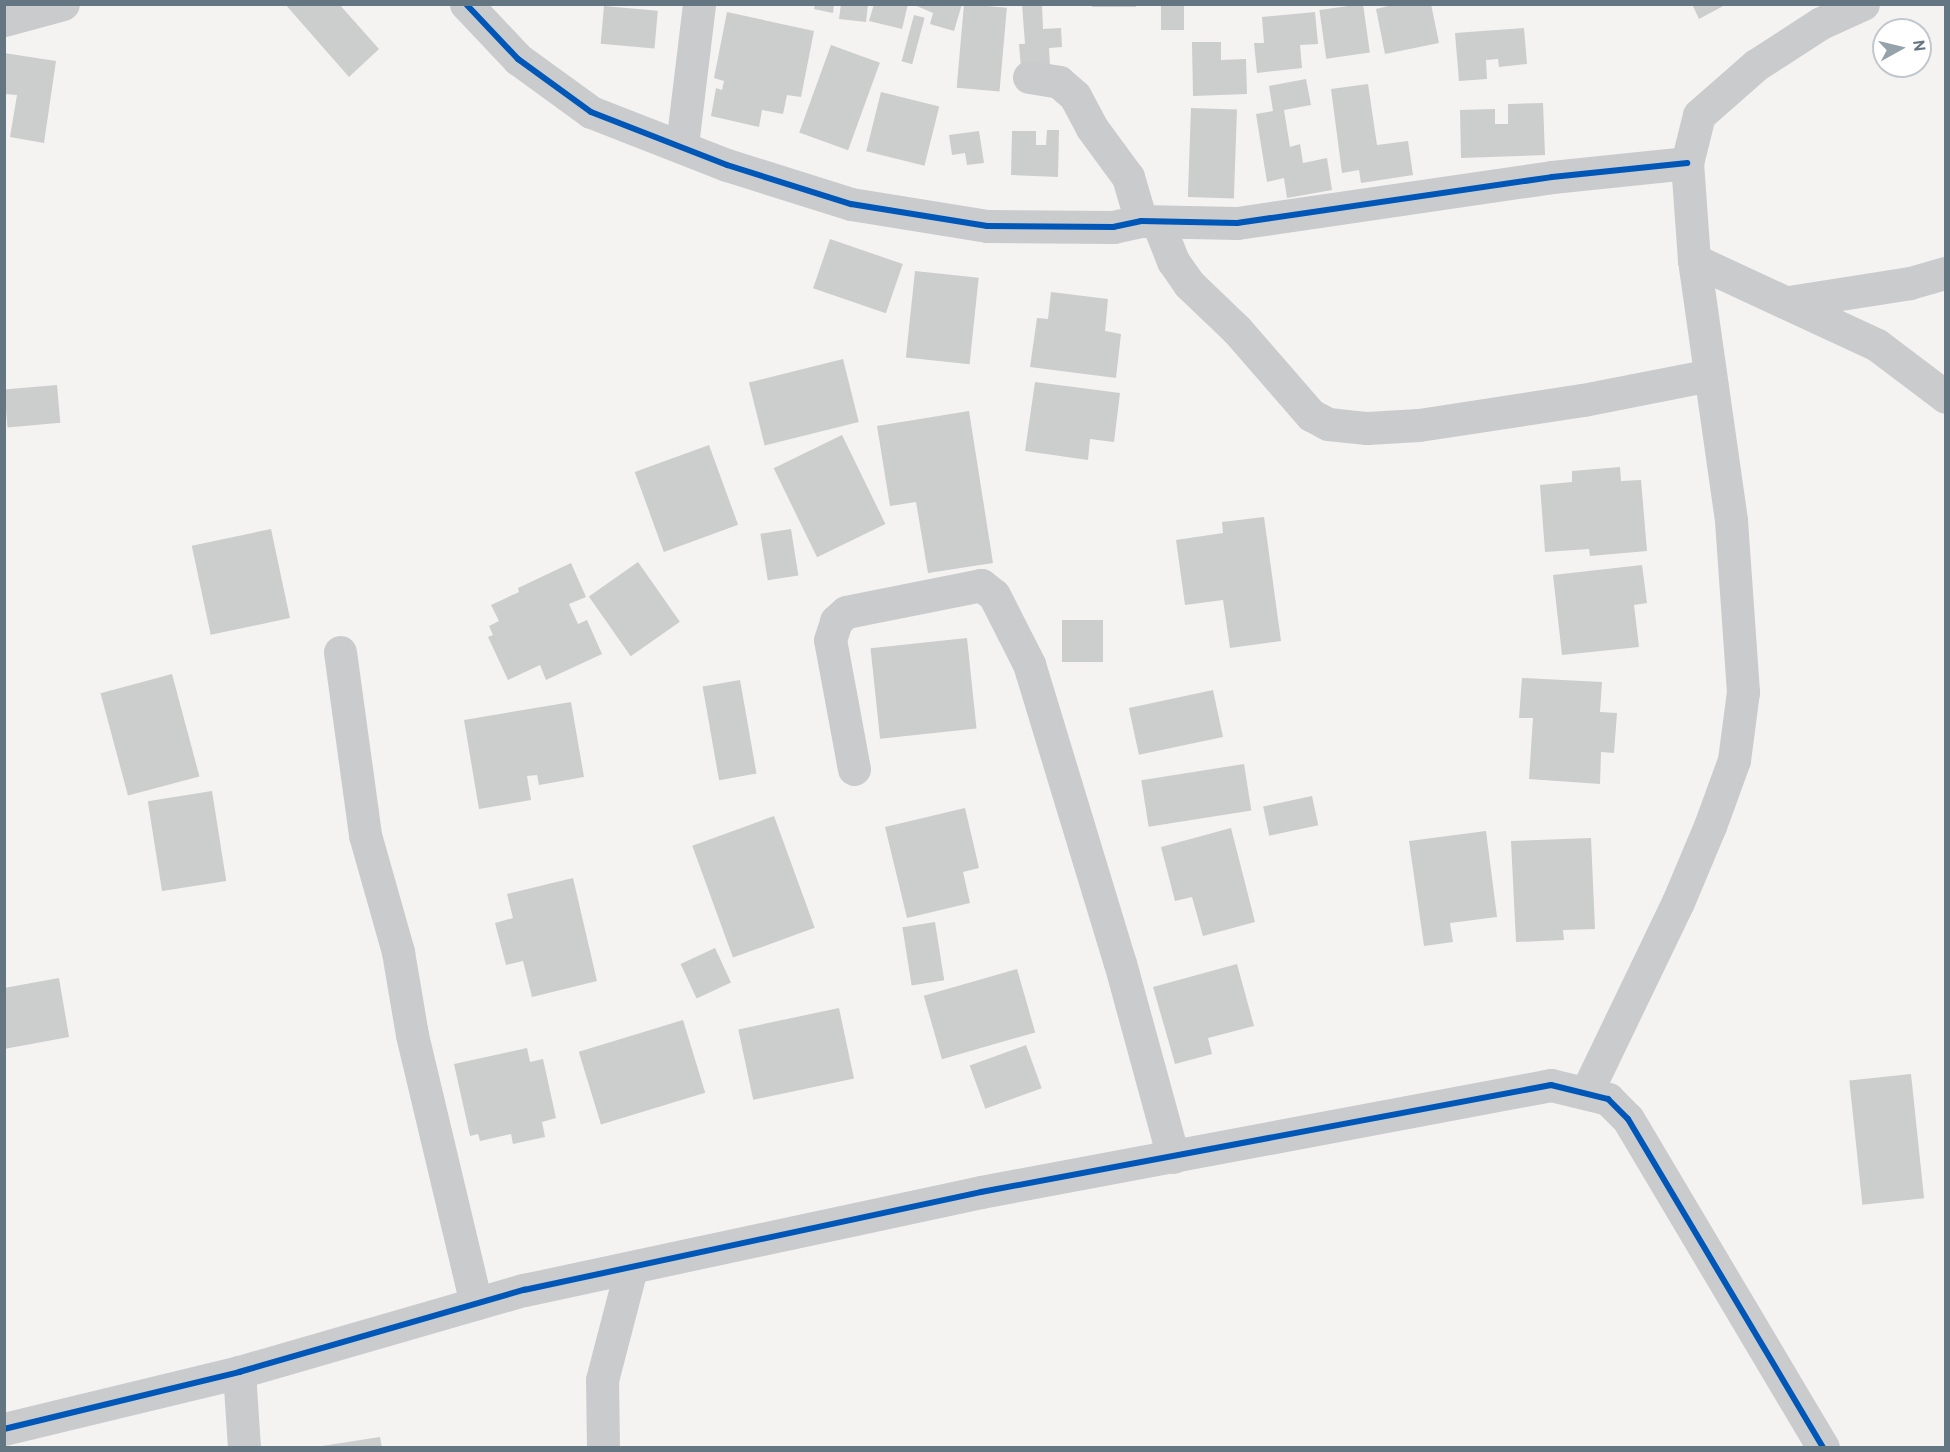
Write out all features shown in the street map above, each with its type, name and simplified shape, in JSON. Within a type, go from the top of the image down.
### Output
[{"type":"street","points":[[4,20],[63,4]]},
{"type":"street","points":[[466,4],[518,59],[591,112],[682,145],[727,165],[851,204],[987,226],[1113,227],[1149,222],[1237,223],[1552,177],[1687,163]]},
{"type":"street","points":[[682,145],[699,4]]},
{"type":"street","points":[[1587,1091],[1678,902],[1734,760],[1743,692],[1741,613],[1694,260],[1687,163],[1699,115],[1756,65],[1821,23],[1863,4]]},
{"type":"street","points":[[1029,77],[1059,82],[1075,96],[1092,128],[1128,177],[1149,222],[1189,285],[1237,330],[1311,415],[1328,424],[1367,428],[1419,425],[1583,400],[1710,375]]},
{"type":"street","points":[[1694,260],[1789,302],[1877,345],[1946,397]]},
{"type":"street","points":[[1789,302],[1910,283],[1946,273]]},
{"type":"street","points":[[854,769],[830,640],[836,621],[846,612],[981,585],[994,595],[1029,664],[1047,718],[1173,1157]]},
{"type":"street","points":[[340,651],[365,835],[398,952],[430,1116],[476,1303]]},
{"type":"street","points":[[4,1429],[239,1371],[476,1303],[981,1192],[1487,1095],[1551,1085],[1587,1091],[1608,1099],[1628,1119],[1823,1448]]},
{"type":"street","points":[[603,1448],[602,1380],[631,1269]]},
{"type":"street","points":[[239,1371],[244,1448]]},
{"type":"building","points":[[285,4],[339,4],[379,49],[349,77]]},
{"type":"building","points":[[815,4],[834,4],[833,13],[814,9]]},
{"type":"building","points":[[841,4],[868,4],[866,22],[839,19]]},
{"type":"building","points":[[874,4],[908,4],[902,29],[869,21]]},
{"type":"building","points":[[912,4],[962,4],[954,31],[930,24],[933,13]]},
{"type":"building","points":[[964,4],[1007,8],[1000,91],[957,88]]},
{"type":"building","points":[[1022,4],[1042,4],[1043,29],[1061,28],[1062,47],[1049,48],[1050,66],[1021,68],[1019,44],[1025,44]]},
{"type":"building","points":[[1092,4],[1136,4],[1136,7],[1092,7]]},
{"type":"building","points":[[1161,4],[1184,4],[1184,30],[1161,30]]},
{"type":"building","points":[[1363,4],[1370,53],[1326,59],[1319,10]]},
{"type":"building","points":[[1396,4],[1431,4],[1439,43],[1385,54],[1376,9]]},
{"type":"building","points":[[1692,4],[1727,4],[1699,19]]},
{"type":"building","points":[[604,6],[658,11],[654,49],[601,44]]},
{"type":"building","points":[[727,12],[814,31],[801,97],[787,95],[783,114],[762,110],[759,127],[711,116],[716,88],[722,90],[724,81],[714,78]]},
{"type":"building","points":[[1315,12],[1318,44],[1300,45],[1302,68],[1257,73],[1254,43],[1264,43],[1262,17]]},
{"type":"building","points":[[914,15],[925,18],[912,64],[902,61]]},
{"type":"building","points":[[1524,28],[1527,64],[1499,67],[1498,59],[1486,60],[1487,79],[1459,81],[1455,33]]},
{"type":"building","points":[[1192,42],[1221,42],[1221,60],[1246,59],[1247,94],[1193,96]]},
{"type":"building","points":[[831,45],[880,63],[848,150],[799,132]]},
{"type":"building","points":[[4,53],[56,61],[44,143],[10,137],[17,95],[4,94]]},
{"type":"building","points":[[1306,79],[1311,105],[1284,110],[1290,147],[1300,144],[1303,163],[1327,158],[1332,190],[1287,198],[1284,178],[1267,182],[1256,114],[1273,111],[1269,86]]},
{"type":"building","points":[[1368,84],[1377,145],[1408,141],[1413,175],[1361,183],[1359,170],[1342,173],[1331,89]]},
{"type":"building","points":[[881,92],[939,107],[924,166],[866,151]]},
{"type":"building","points":[[1543,103],[1545,155],[1461,158],[1460,110],[1495,109],[1495,124],[1508,124],[1508,104]]},
{"type":"building","points":[[1191,108],[1237,110],[1234,199],[1188,197]]},
{"type":"building","points":[[1047,130],[1059,130],[1058,177],[1011,175],[1012,131],[1036,131],[1036,145],[1046,145]]},
{"type":"building","points":[[979,131],[984,163],[967,165],[965,153],[952,155],[949,135]]},
{"type":"building","points":[[830,239],[903,264],[886,313],[813,288]]},
{"type":"building","points":[[915,271],[979,278],[970,364],[906,358]]},
{"type":"building","points":[[1051,292],[1108,299],[1105,331],[1121,334],[1116,378],[1030,367],[1037,318],[1048,319]]},
{"type":"building","points":[[843,359],[859,422],[765,446],[749,382]]},
{"type":"building","points":[[1035,382],[1120,393],[1114,442],[1090,439],[1088,460],[1025,451]]},
{"type":"building","points":[[57,385],[60,423],[8,427],[4,390]]},
{"type":"building","points":[[969,411],[993,563],[928,573],[916,502],[890,506],[877,426]]},
{"type":"building","points":[[842,435],[885,524],[817,557],[774,468]]},
{"type":"building","points":[[709,445],[738,525],[664,552],[635,472]]},
{"type":"building","points":[[1620,467],[1621,481],[1641,480],[1647,551],[1590,556],[1589,549],[1545,552],[1540,485],[1572,482],[1572,471]]},
{"type":"building","points":[[1264,517],[1281,641],[1230,648],[1223,600],[1185,605],[1176,540],[1223,533],[1222,522]]},
{"type":"building","points":[[271,529],[290,618],[211,635],[192,546]]},
{"type":"building","points":[[791,529],[798,575],[768,580],[760,534]]},
{"type":"building","points":[[638,562],[680,622],[631,656],[589,596]]},
{"type":"building","points":[[571,563],[586,597],[569,604],[578,624],[587,620],[602,654],[546,680],[540,665],[508,680],[488,637],[493,635],[489,626],[499,621],[491,605],[519,592],[518,588]]},
{"type":"building","points":[[1642,565],[1647,603],[1634,605],[1639,647],[1562,655],[1553,575]]},
{"type":"building","points":[[1062,620],[1103,620],[1103,662],[1062,662]]},
{"type":"building","points":[[967,638],[977,729],[880,739],[871,648]]},
{"type":"building","points":[[172,674],[199,776],[128,796],[101,693]]},
{"type":"building","points":[[1522,678],[1602,682],[1600,712],[1617,713],[1614,753],[1601,752],[1600,784],[1529,779],[1533,718],[1519,718]]},
{"type":"building","points":[[740,680],[756,774],[719,780],[703,687]]},
{"type":"building","points":[[1213,690],[1223,737],[1139,755],[1129,708]]},
{"type":"building","points":[[571,702],[584,777],[539,785],[537,775],[527,776],[531,800],[479,809],[464,720]]},
{"type":"building","points":[[1244,764],[1251,810],[1149,827],[1141,780]]},
{"type":"building","points":[[212,791],[226,881],[162,891],[148,801]]},
{"type":"building","points":[[1312,796],[1318,825],[1269,836],[1263,806]]},
{"type":"building","points":[[965,808],[979,868],[963,872],[970,903],[907,918],[885,827]]},
{"type":"building","points":[[774,816],[815,928],[733,958],[692,846]]},
{"type":"building","points":[[1231,828],[1255,922],[1203,936],[1192,897],[1175,901],[1161,847]]},
{"type":"building","points":[[1486,831],[1497,917],[1450,923],[1453,942],[1424,946],[1409,841]]},
{"type":"building","points":[[1591,838],[1595,929],[1563,930],[1564,940],[1516,942],[1511,841]]},
{"type":"building","points":[[573,878],[597,981],[532,997],[523,961],[506,965],[495,923],[513,918],[507,894]]},
{"type":"building","points":[[935,922],[944,980],[912,985],[902,927]]},
{"type":"building","points":[[715,948],[731,982],[697,998],[681,964]]},
{"type":"building","points":[[1237,964],[1254,1026],[1208,1038],[1212,1054],[1175,1064],[1153,987]]},
{"type":"building","points":[[1017,969],[1035,1032],[942,1059],[924,996]]},
{"type":"building","points":[[59,978],[69,1037],[4,1049],[4,988]]},
{"type":"building","points":[[839,1008],[854,1078],[753,1100],[738,1029]]},
{"type":"building","points":[[683,1020],[705,1093],[601,1125],[579,1052]]},
{"type":"building","points":[[1026,1045],[1042,1088],[985,1109],[970,1066]]},
{"type":"building","points":[[527,1048],[530,1062],[543,1059],[556,1118],[542,1122],[545,1137],[513,1144],[511,1134],[480,1141],[478,1134],[470,1136],[454,1064]]},
{"type":"building","points":[[1911,1074],[1924,1198],[1862,1205],[1849,1080]]},
{"type":"building","points":[[380,1437],[382,1448],[322,1448],[322,1446]]},
{"type":"cycle path","points":[[466,4],[518,59],[591,112],[727,165],[851,204],[987,226],[1113,227],[1141,221],[1237,223],[1552,177],[1687,163]]},
{"type":"cycle path","points":[[4,1429],[239,1372],[524,1290],[981,1192],[1551,1085],[1608,1099],[1628,1119],[1823,1448]]}]
